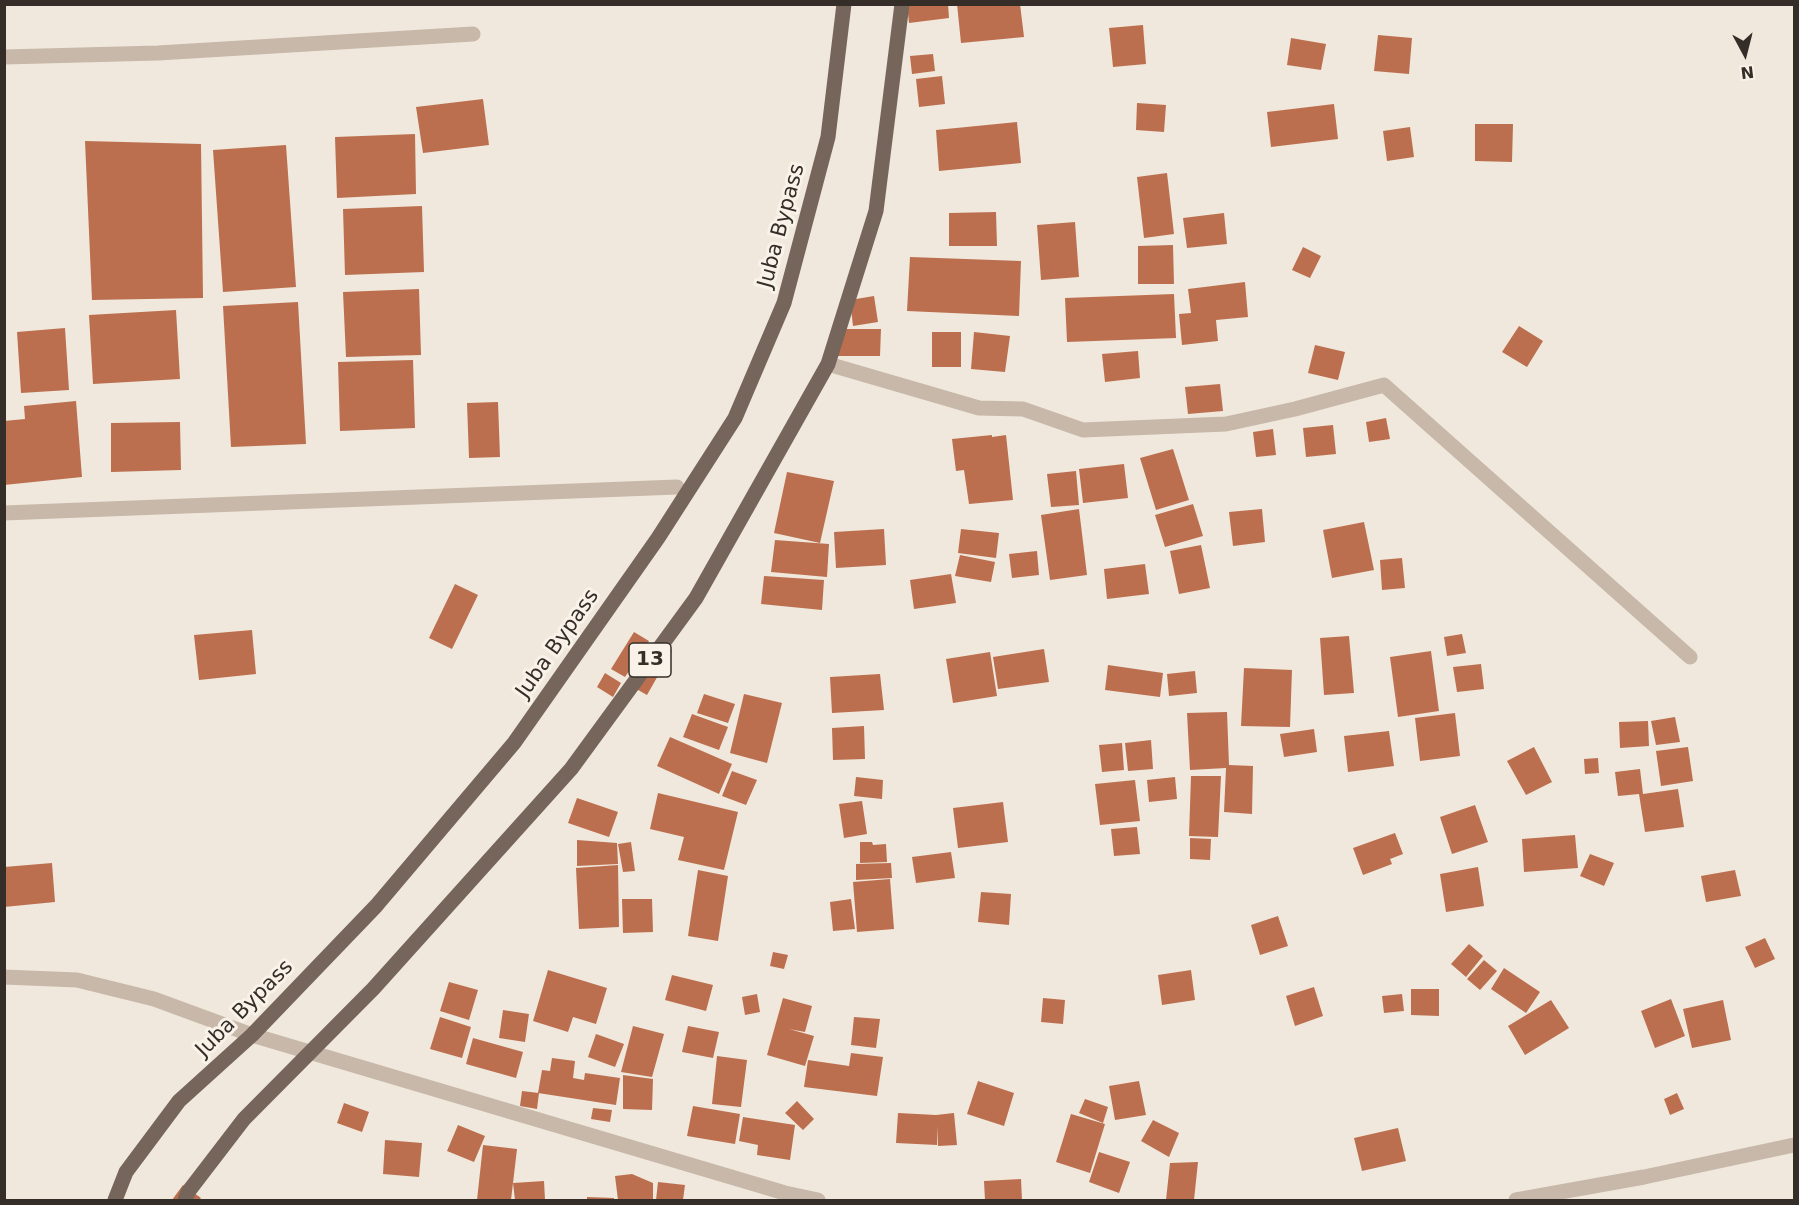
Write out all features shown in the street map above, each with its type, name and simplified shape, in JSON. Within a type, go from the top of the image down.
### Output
[{"type":"main road","name":"Juba Bypass","points":[[115,1200],[126,1172],[179,1101],[252,1035],[376,906],[514,743],[658,538],[735,418],[783,303],[825,148],[844,4]]},
{"type":"main road","name":"13","points":[[185,1200],[188,1192],[244,1119],[373,989],[571,769],[696,598],[828,364],[876,211],[902,4]]},
{"type":"street","points":[[4,57],[158,52],[473,34]]},
{"type":"street","points":[[828,364],[979,408],[1023,409],[1083,430],[1226,424],[1295,409],[1384,385],[1690,657]]},
{"type":"street","points":[[4,513],[677,487]]},
{"type":"street","points":[[4,977],[77,980],[154,999],[252,1035],[785,1197],[818,1200]]},
{"type":"street","points":[[1516,1200],[1644,1177],[1794,1145]]},
{"type":"building","points":[[907,4],[948,4],[949,18],[909,23]]},
{"type":"building","points":[[957,4],[1020,4],[1024,37],[961,43]]},
{"type":"building","points":[[1143,25],[1146,64],[1113,67],[1109,28]]},
{"type":"building","points":[[1378,35],[1412,38],[1409,74],[1374,71]]},
{"type":"building","points":[[1291,38],[1326,44],[1321,70],[1287,65]]},
{"type":"building","points":[[933,54],[935,71],[912,74],[910,56]]},
{"type":"building","points":[[942,76],[945,104],[919,107],[916,79]]},
{"type":"building","points":[[483,99],[489,145],[423,153],[416,107]]},
{"type":"building","points":[[1137,103],[1166,105],[1164,132],[1136,130]]},
{"type":"building","points":[[1334,104],[1338,139],[1271,147],[1267,112]]},
{"type":"building","points":[[1017,122],[1021,163],[939,171],[936,130]]},
{"type":"building","points":[[1475,124],[1513,124],[1512,162],[1475,161]]},
{"type":"building","points":[[1410,127],[1414,157],[1387,161],[1383,131]]},
{"type":"building","points":[[415,134],[416,194],[337,198],[335,137]]},
{"type":"building","points":[[85,141],[201,144],[203,298],[92,300]]},
{"type":"building","points":[[286,145],[296,287],[223,292],[213,150]]},
{"type":"building","points":[[1167,173],[1174,234],[1144,238],[1137,177]]},
{"type":"building","points":[[422,206],[424,272],[345,275],[343,209]]},
{"type":"building","points":[[996,212],[997,246],[949,246],[949,213]]},
{"type":"building","points":[[1224,213],[1227,244],[1187,248],[1183,218]]},
{"type":"building","points":[[1075,222],[1079,277],[1041,280],[1037,225]]},
{"type":"building","points":[[1173,245],[1174,284],[1138,284],[1138,246]]},
{"type":"building","points":[[1303,247],[1321,256],[1310,278],[1292,270]]},
{"type":"building","points":[[910,257],[1021,261],[1019,316],[907,311]]},
{"type":"building","points":[[1245,282],[1248,317],[1216,320],[1218,341],[1182,345],[1179,314],[1191,313],[1188,289]]},
{"type":"building","points":[[419,289],[421,355],[346,357],[343,292]]},
{"type":"building","points":[[1174,294],[1176,338],[1067,342],[1065,298]]},
{"type":"building","points":[[874,296],[878,322],[853,326],[850,300]]},
{"type":"building","points":[[298,302],[306,444],[231,447],[223,306]]},
{"type":"building","points":[[176,310],[180,379],[93,384],[89,315]]},
{"type":"building","points":[[1519,326],[1543,341],[1527,367],[1502,352]]},
{"type":"building","points":[[65,328],[69,390],[21,393],[17,332]]},
{"type":"building","points":[[837,329],[881,329],[880,356],[837,356]]},
{"type":"building","points":[[932,332],[961,332],[961,367],[932,367]]},
{"type":"building","points":[[974,332],[1010,336],[1005,372],[971,369]]},
{"type":"building","points":[[1315,345],[1345,352],[1338,380],[1308,373]]},
{"type":"building","points":[[1138,351],[1140,378],[1105,382],[1102,354]]},
{"type":"building","points":[[413,360],[415,428],[340,431],[338,362]]},
{"type":"building","points":[[1220,384],[1223,411],[1188,414],[1185,387]]},
{"type":"building","points":[[76,401],[82,477],[4,485],[4,421],[25,419],[24,406]]},
{"type":"building","points":[[498,402],[500,457],[469,458],[467,403]]},
{"type":"building","points":[[1386,418],[1390,439],[1369,442],[1366,422]]},
{"type":"building","points":[[180,422],[181,470],[111,472],[111,423]]},
{"type":"building","points":[[1333,425],[1336,454],[1306,457],[1303,428]]},
{"type":"building","points":[[1273,429],[1276,455],[1256,457],[1253,432]]},
{"type":"building","points":[[992,435],[992,437],[1006,435],[1013,500],[969,504],[964,470],[956,471],[952,439]]},
{"type":"building","points":[[1173,449],[1189,500],[1156,510],[1140,458]]},
{"type":"building","points":[[1124,464],[1128,498],[1083,503],[1079,469]]},
{"type":"building","points":[[1076,471],[1079,505],[1051,507],[1047,474]]},
{"type":"building","points":[[787,472],[834,481],[820,543],[774,533]]},
{"type":"building","points":[[1193,504],[1203,536],[1165,547],[1155,515]]},
{"type":"building","points":[[1079,509],[1087,575],[1050,580],[1041,515]]},
{"type":"building","points":[[1262,509],[1265,542],[1233,546],[1229,512]]},
{"type":"building","points":[[1364,522],[1374,570],[1332,578],[1323,530]]},
{"type":"building","points":[[884,529],[886,565],[836,568],[834,532]]},
{"type":"building","points":[[961,529],[999,533],[996,558],[958,553]]},
{"type":"building","points":[[775,540],[829,544],[827,577],[771,572]]},
{"type":"building","points":[[1201,545],[1210,588],[1179,594],[1170,551]]},
{"type":"building","points":[[1037,551],[1039,575],[1012,578],[1009,554]]},
{"type":"building","points":[[960,555],[995,562],[991,582],[955,576]]},
{"type":"building","points":[[1402,558],[1405,588],[1382,590],[1380,560]]},
{"type":"building","points":[[1145,564],[1149,594],[1107,599],[1104,569]]},
{"type":"building","points":[[951,574],[956,603],[914,609],[910,580]]},
{"type":"building","points":[[764,576],[824,580],[822,610],[761,604]]},
{"type":"building","points":[[455,584],[478,595],[452,649],[429,638]]},
{"type":"building","points":[[252,630],[256,674],[199,680],[194,635]]},
{"type":"building","points":[[634,632],[649,641],[625,677],[611,669]]},
{"type":"building","points":[[1462,634],[1466,653],[1447,656],[1444,637]]},
{"type":"building","points":[[1349,636],[1354,693],[1324,695],[1320,638]]},
{"type":"building","points":[[657,643],[672,651],[647,695],[631,686]]},
{"type":"building","points":[[1044,649],[1049,682],[998,689],[993,657]]},
{"type":"building","points":[[1431,651],[1439,711],[1398,717],[1390,657]]},
{"type":"building","points":[[990,652],[997,696],[953,703],[946,659]]},
{"type":"building","points":[[1481,664],[1484,689],[1457,692],[1453,667]]},
{"type":"building","points":[[1108,665],[1163,673],[1160,697],[1105,690]]},
{"type":"building","points":[[1244,668],[1292,670],[1290,727],[1241,726]]},
{"type":"building","points":[[1195,671],[1197,693],[1169,696],[1167,674]]},
{"type":"building","points":[[605,673],[621,683],[613,697],[597,687]]},
{"type":"building","points":[[880,674],[884,710],[832,713],[830,677]]},
{"type":"building","points":[[704,694],[735,704],[728,723],[697,713]]},
{"type":"building","points":[[744,694],[782,703],[767,763],[730,753]]},
{"type":"building","points":[[1227,712],[1229,765],[1253,766],[1252,814],[1224,812],[1226,768],[1190,770],[1187,713]]},
{"type":"building","points":[[1455,713],[1460,756],[1420,761],[1415,718]]},
{"type":"building","points":[[692,714],[728,727],[719,750],[683,737]]},
{"type":"building","points":[[1675,717],[1680,742],[1656,745],[1651,721]]},
{"type":"building","points":[[1648,721],[1649,746],[1620,748],[1619,722]]},
{"type":"building","points":[[864,726],[865,759],[833,760],[832,728]]},
{"type":"building","points":[[1314,729],[1317,752],[1284,757],[1280,734]]},
{"type":"building","points":[[1389,731],[1394,766],[1348,772],[1344,736]]},
{"type":"building","points":[[670,737],[732,764],[719,794],[657,766]]},
{"type":"building","points":[[1151,740],[1153,769],[1128,771],[1125,743]]},
{"type":"building","points":[[1122,743],[1124,770],[1102,772],[1099,745]]},
{"type":"building","points":[[1534,747],[1552,782],[1526,795],[1507,761]]},
{"type":"building","points":[[1688,747],[1693,781],[1661,786],[1656,751]]},
{"type":"building","points":[[1598,758],[1599,773],[1585,774],[1584,759]]},
{"type":"building","points":[[1640,769],[1643,794],[1678,789],[1684,827],[1645,832],[1639,794],[1618,796],[1615,772]]},
{"type":"building","points":[[732,771],[757,780],[746,805],[722,796]]},
{"type":"building","points":[[1191,776],[1221,776],[1218,837],[1189,836]]},
{"type":"building","points":[[856,777],[883,780],[882,799],[854,796]]},
{"type":"building","points":[[1175,777],[1177,799],[1149,802],[1147,780]]},
{"type":"building","points":[[1135,780],[1140,821],[1100,825],[1095,784]]},
{"type":"building","points":[[658,793],[738,812],[724,870],[678,860],[684,837],[650,829]]},
{"type":"building","points":[[577,798],[618,812],[609,837],[568,823]]},
{"type":"building","points":[[862,801],[867,834],[844,838],[839,804]]},
{"type":"building","points":[[1003,802],[1008,842],[958,848],[953,808]]},
{"type":"building","points":[[1475,805],[1488,842],[1452,854],[1440,817]]},
{"type":"building","points":[[1137,827],[1140,854],[1114,856],[1111,829]]},
{"type":"building","points":[[1395,833],[1403,854],[1390,859],[1392,864],[1363,875],[1353,848]]},
{"type":"building","points":[[1575,835],[1578,868],[1524,872],[1522,839]]},
{"type":"building","points":[[1190,838],[1211,839],[1210,860],[1190,859]]},
{"type":"building","points":[[577,840],[617,843],[618,864],[577,866]]},
{"type":"building","points":[[631,842],[635,871],[623,872],[618,844]]},
{"type":"building","points":[[860,842],[872,842],[873,845],[886,844],[887,862],[860,863]]},
{"type":"building","points":[[951,852],[955,878],[916,883],[912,857]]},
{"type":"building","points":[[1590,854],[1614,863],[1604,886],[1580,876]]},
{"type":"building","points":[[52,863],[55,902],[4,907],[4,867]]},
{"type":"building","points":[[891,863],[892,878],[856,880],[856,864]]},
{"type":"building","points":[[618,865],[619,927],[579,929],[576,868]]},
{"type":"building","points":[[1478,867],[1484,906],[1446,912],[1440,874]]},
{"type":"building","points":[[698,870],[728,876],[718,941],[688,936]]},
{"type":"building","points":[[1735,870],[1741,896],[1706,902],[1701,876]]},
{"type":"building","points":[[890,879],[894,929],[857,932],[853,882]]},
{"type":"building","points":[[981,892],[1011,894],[1009,925],[978,922]]},
{"type":"building","points":[[622,899],[652,899],[653,932],[623,933]]},
{"type":"building","points":[[851,899],[855,929],[833,931],[830,902]]},
{"type":"building","points":[[1278,916],[1288,946],[1260,955],[1251,925]]},
{"type":"building","points":[[1765,938],[1775,959],[1755,968],[1745,947]]},
{"type":"building","points":[[1469,944],[1483,956],[1466,977],[1451,964]]},
{"type":"building","points":[[773,952],[788,955],[784,969],[770,966]]},
{"type":"building","points":[[1484,960],[1497,971],[1480,990],[1467,979]]},
{"type":"building","points":[[1504,968],[1540,992],[1526,1013],[1491,989]]},
{"type":"building","points":[[548,970],[607,988],[596,1024],[573,1017],[568,1032],[533,1021]]},
{"type":"building","points":[[1191,970],[1195,1000],[1162,1005],[1158,975]]},
{"type":"building","points":[[672,975],[713,985],[706,1011],[665,1000]]},
{"type":"building","points":[[449,982],[478,990],[469,1020],[440,1011]]},
{"type":"building","points":[[1314,987],[1323,1016],[1295,1026],[1286,996]]},
{"type":"building","points":[[1411,989],[1439,989],[1439,1016],[1411,1015]]},
{"type":"building","points":[[757,994],[760,1012],[745,1015],[742,997]]},
{"type":"building","points":[[1402,994],[1404,1011],[1384,1013],[1382,996]]},
{"type":"building","points":[[783,998],[812,1006],[805,1032],[789,1029],[814,1036],[805,1066],[767,1055]]},
{"type":"building","points":[[1043,998],[1065,1000],[1063,1024],[1041,1022]]},
{"type":"building","points":[[1671,999],[1685,1036],[1655,1048],[1641,1011]]},
{"type":"building","points":[[1551,1000],[1569,1028],[1525,1055],[1508,1026]]},
{"type":"building","points":[[1723,1000],[1731,1040],[1692,1048],[1683,1009]]},
{"type":"building","points":[[503,1010],[529,1014],[525,1042],[499,1038]]},
{"type":"building","points":[[440,1017],[471,1027],[462,1058],[430,1049]]},
{"type":"building","points":[[854,1017],[880,1019],[876,1048],[851,1045]]},
{"type":"building","points":[[633,1026],[664,1034],[652,1077],[621,1072]]},
{"type":"building","points":[[688,1026],[719,1032],[713,1058],[682,1052]]},
{"type":"building","points":[[596,1034],[624,1044],[615,1067],[588,1057]]},
{"type":"building","points":[[473,1038],[523,1052],[516,1078],[466,1064]]},
{"type":"building","points":[[851,1053],[883,1057],[877,1096],[804,1087],[808,1060],[849,1066]]},
{"type":"building","points":[[717,1056],[747,1060],[741,1107],[712,1104]]},
{"type":"building","points":[[552,1058],[575,1061],[573,1078],[584,1080],[585,1073],[620,1078],[616,1105],[538,1093],[542,1070],[550,1071]]},
{"type":"building","points":[[623,1075],[653,1079],[652,1110],[623,1109]]},
{"type":"building","points":[[978,1081],[1014,1093],[1004,1126],[967,1114]]},
{"type":"building","points":[[1139,1081],[1146,1115],[1115,1120],[1109,1086]]},
{"type":"building","points":[[522,1091],[539,1093],[537,1109],[520,1106]]},
{"type":"building","points":[[1677,1093],[1684,1109],[1670,1115],[1664,1099]]},
{"type":"building","points":[[1085,1099],[1108,1107],[1103,1123],[1079,1113]]},
{"type":"building","points":[[797,1101],[814,1119],[803,1130],[785,1113]]},
{"type":"building","points":[[344,1103],[369,1112],[362,1132],[337,1123]]},
{"type":"building","points":[[693,1106],[740,1114],[735,1144],[687,1136]]},
{"type":"building","points":[[593,1108],[612,1110],[610,1122],[591,1119]]},
{"type":"building","points":[[898,1113],[936,1115],[954,1113],[957,1145],[938,1146],[937,1126],[937,1145],[896,1143]]},
{"type":"building","points":[[1071,1114],[1105,1124],[1090,1173],[1056,1162]]},
{"type":"building","points":[[743,1117],[795,1125],[790,1160],[757,1155],[758,1145],[739,1141]]},
{"type":"building","points":[[1153,1120],[1179,1133],[1169,1157],[1141,1141]]},
{"type":"building","points":[[458,1125],[485,1136],[474,1162],[447,1151]]},
{"type":"building","points":[[1398,1128],[1406,1161],[1362,1171],[1354,1138]]},
{"type":"building","points":[[385,1140],[422,1143],[419,1177],[383,1174]]},
{"type":"building","points":[[483,1145],[517,1149],[511,1200],[477,1200]]},
{"type":"building","points":[[1099,1152],[1130,1162],[1119,1193],[1089,1182]]},
{"type":"building","points":[[1198,1162],[1194,1200],[1166,1200],[1170,1163]]},
{"type":"building","points":[[632,1174],[653,1183],[653,1200],[618,1200],[615,1176]]},
{"type":"building","points":[[1021,1179],[1022,1200],[985,1200],[984,1181]]},
{"type":"building","points":[[544,1181],[545,1200],[515,1200],[513,1183]]},
{"type":"building","points":[[658,1182],[685,1185],[683,1200],[656,1200]]},
{"type":"building","points":[[183,1185],[201,1198],[199,1200],[172,1200]]},
{"type":"building","points":[[587,1197],[614,1198],[614,1200],[587,1200]]}]
